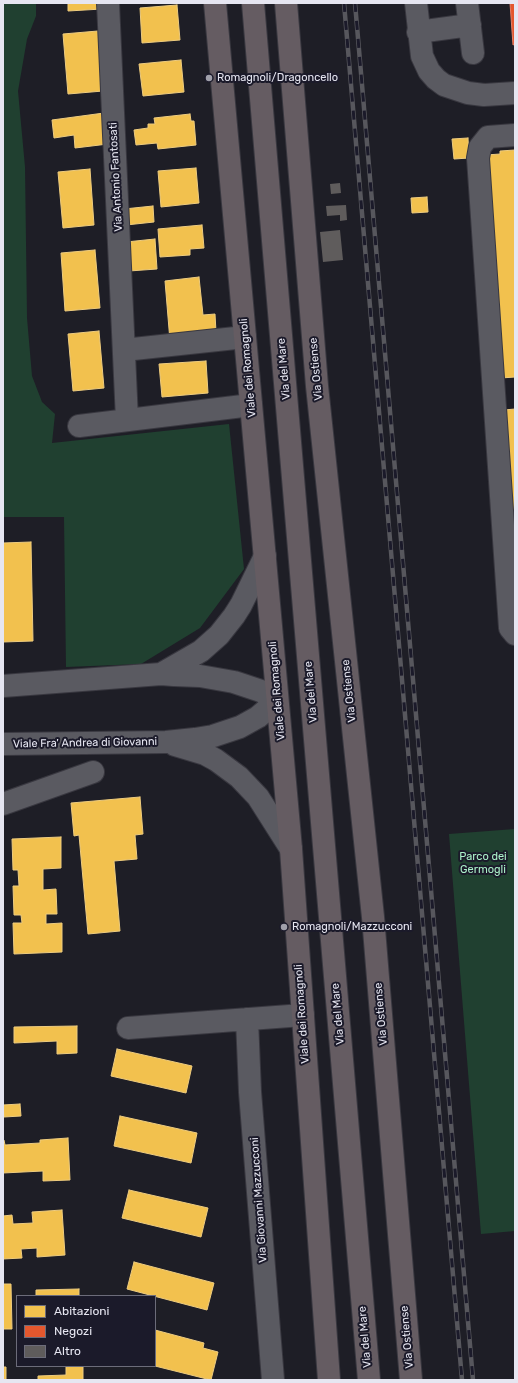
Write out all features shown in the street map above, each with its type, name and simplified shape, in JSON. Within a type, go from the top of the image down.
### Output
[{"type":"main road","name":"Viale dei Romagnoli","points":[[215,3],[291,849],[329,1380]]},
{"type":"main road","name":"Via del Mare","points":[[253,3],[369,1380]]},
{"type":"main road","name":"Via Ostiense","points":[[286,3],[317,386],[373,917],[411,1380]]},
{"type":"street","name":"Via Antonio Fantosati","points":[[108,3],[127,420]]},
{"type":"street","points":[[416,3],[420,48],[424,63],[436,79],[444,85],[468,93],[484,95],[515,93]]},
{"type":"street","points":[[468,3],[472,53]]},
{"type":"street","points":[[418,32],[470,25]]},
{"type":"street","points":[[515,135],[488,137],[480,147],[478,158],[510,628],[515,634]]},
{"type":"street","points":[[124,350],[245,338]]},
{"type":"street","points":[[79,426],[251,405]]},
{"type":"street","points":[[161,674],[201,651],[219,635],[234,616],[244,599],[265,556]]},
{"type":"street","points":[[3,686],[161,674],[200,676],[234,682],[261,691],[277,701]]},
{"type":"street","name":"Viale Fra' Andrea di Giovanni","points":[[3,744],[166,742],[201,738],[231,730],[249,722],[277,701]]},
{"type":"street","name":"Viale Fra' Andrea di Giovanni","points":[[166,742],[204,754],[216,760],[239,777],[258,797],[291,849]]},
{"type":"street","points":[[3,804],[93,772]]},
{"type":"street","points":[[128,1028],[302,1015]]},
{"type":"street","name":"Via Giovanni Mazzucconi","points":[[247,1020],[250,1092],[273,1380]]},
{"type":"green space","points":[[3,3],[36,3],[36,16],[27,39],[18,91],[25,167],[27,318],[32,376],[42,402],[55,414],[52,443],[229,424],[244,569],[200,628],[141,664],[66,667],[64,517],[3,517]]},
{"type":"green space","name":"Parco dei Germogli","points":[[515,829],[515,1231],[481,1234],[449,834]]},
{"type":"building: Abitazioni","points":[[68,3],[101,3],[102,9],[68,11]]},
{"type":"building: Abitazioni","points":[[177,5],[180,40],[142,43],[140,8]]},
{"type":"building: Abitazioni","points":[[98,31],[103,91],[68,94],[63,34]]},
{"type":"building: Abitazioni","points":[[181,60],[184,92],[143,96],[139,64]]},
{"type":"building: Abitazioni","points":[[104,113],[108,144],[75,148],[74,135],[54,138],[52,120]]},
{"type":"building: Abitazioni","points":[[190,114],[191,121],[194,121],[196,145],[158,149],[157,143],[136,145],[134,130],[148,128],[148,124],[155,124],[154,118]]},
{"type":"building: Abitazioni","points":[[468,138],[469,158],[454,159],[452,139]]},
{"type":"building: Abitazioni","points":[[515,150],[515,377],[501,378],[486,155],[500,154],[500,151]]},
{"type":"building: Abitazioni","points":[[196,168],[199,203],[161,207],[158,171]]},
{"type":"building: Abitazioni","points":[[90,169],[94,225],[63,228],[58,172]]},
{"type":"building: Abitazioni","points":[[427,197],[428,212],[412,213],[411,198]]},
{"type":"building: Abitazioni","points":[[153,206],[154,222],[126,225],[124,209]]},
{"type":"building: Abitazioni","points":[[202,225],[204,248],[190,249],[190,255],[160,257],[158,229]]},
{"type":"building: Abitazioni","points":[[155,239],[157,269],[129,271],[126,242]]},
{"type":"building: Abitazioni","points":[[95,250],[100,308],[65,311],[61,253]]},
{"type":"building: Abitazioni","points":[[199,277],[203,315],[215,314],[216,332],[170,341],[165,281]]},
{"type":"building: Abitazioni","points":[[99,331],[104,388],[73,391],[68,334]]},
{"type":"building: Abitazioni","points":[[206,361],[208,393],[162,397],[159,364]]},
{"type":"building: Abitazioni","points":[[515,409],[515,560],[504,410]]},
{"type":"building: Abitazioni","points":[[31,542],[33,641],[3,642],[3,543]]},
{"type":"building: Abitazioni","points":[[140,797],[143,834],[135,835],[137,859],[114,861],[120,931],[88,934],[79,835],[74,836],[71,803]]},
{"type":"building: Abitazioni","points":[[61,837],[61,868],[43,869],[43,890],[56,889],[57,914],[46,914],[46,924],[62,923],[62,952],[14,954],[13,923],[22,923],[21,915],[14,915],[13,886],[19,886],[18,870],[13,870],[12,839]]},
{"type":"building: Abitazioni","points":[[77,1026],[77,1053],[57,1054],[57,1041],[14,1043],[14,1027]]},
{"type":"building: Abitazioni","points":[[117,1049],[192,1066],[186,1093],[111,1076]]},
{"type":"building: Abitazioni","points":[[20,1104],[21,1116],[4,1117],[3,1105]]},
{"type":"building: Abitazioni","points":[[120,1116],[197,1133],[191,1163],[114,1146]]},
{"type":"building: Abitazioni","points":[[68,1138],[70,1180],[43,1181],[43,1171],[3,1173],[3,1140],[5,1145],[40,1143],[40,1140]]},
{"type":"building: Abitazioni","points":[[129,1190],[208,1208],[201,1237],[122,1218]]},
{"type":"building: Abitazioni","points":[[62,1210],[65,1255],[37,1257],[37,1248],[21,1249],[22,1258],[3,1259],[3,1216],[12,1215],[13,1224],[33,1223],[32,1212]]},
{"type":"building: Abitazioni","points":[[134,1262],[214,1283],[207,1310],[156,1297],[156,1295],[150,1295],[127,1289]]},
{"type":"building: Abitazioni","points":[[3,1284],[11,1284],[12,1329],[3,1329]]},
{"type":"building: Abitazioni","points":[[79,1289],[79,1295],[36,1295],[36,1290]]},
{"type":"building: Abitazioni","points":[[156,1330],[204,1343],[203,1348],[218,1352],[211,1380],[156,1366]]},
{"type":"building: Abitazioni","points":[[3,1367],[6,1367],[6,1380],[3,1380]]},
{"type":"building: Abitazioni","points":[[66,1367],[83,1367],[83,1380],[38,1380],[38,1376],[66,1375]]},
{"type":"building: Negozi","points":[[510,3],[515,3],[515,44],[513,45]]},
{"type":"building: Altro","points":[[340,183],[341,193],[331,194],[330,184]]},
{"type":"building: Altro","points":[[346,205],[347,220],[340,221],[340,215],[327,216],[326,206]]},
{"type":"building: Altro","points":[[340,230],[343,260],[323,262],[320,232]]},
{"type":"railway","points":[[344,3],[462,1380]]},
{"type":"railway","points":[[355,3],[473,1380]]},
{"type":"place","name":"Romagnoli/Dragoncello","points":[[209,78]]},
{"type":"place","name":"Romagnoli/Mazzucconi","points":[[284,927]]}]
